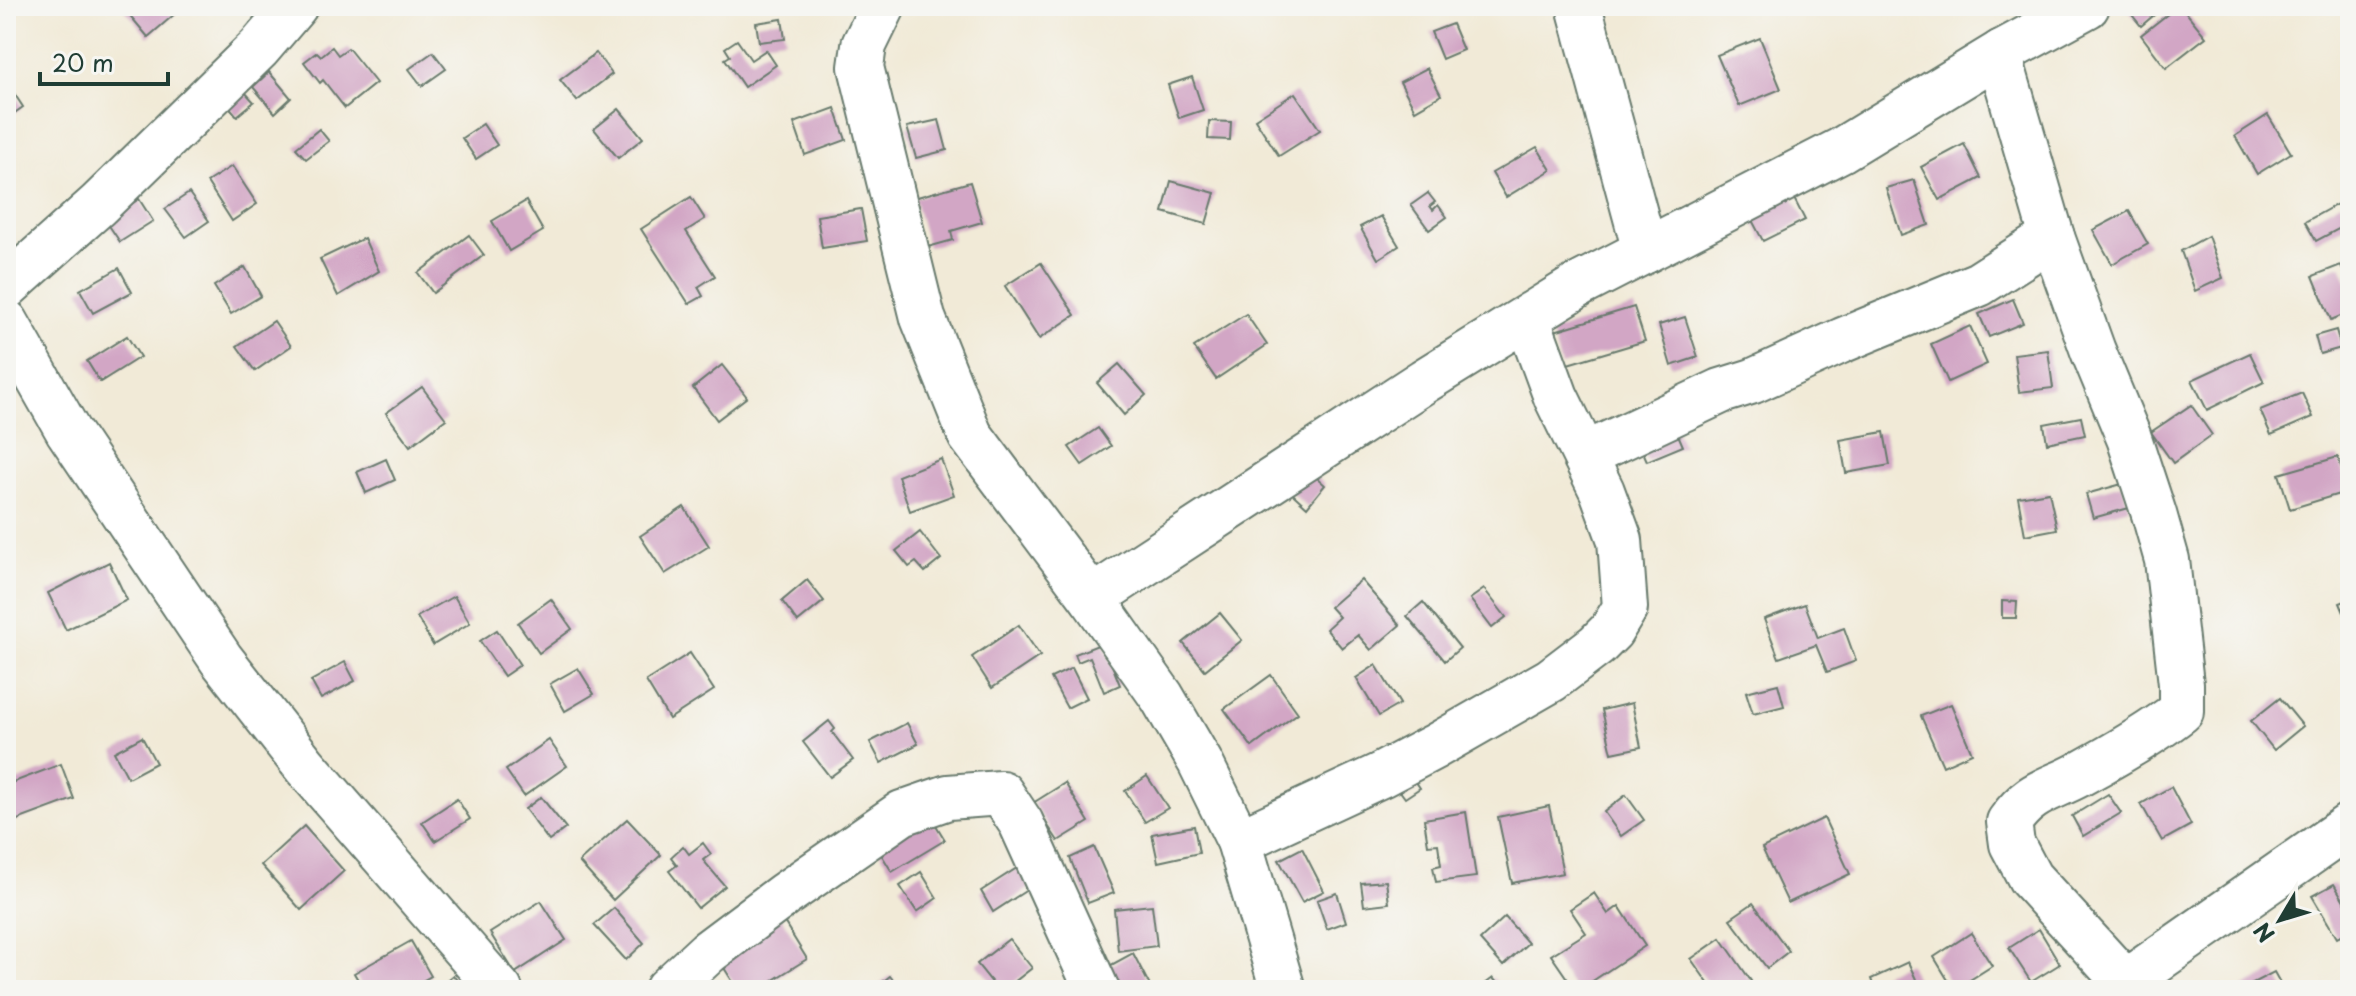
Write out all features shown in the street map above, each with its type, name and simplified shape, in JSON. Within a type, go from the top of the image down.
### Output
[{"type":"street","points":[[6,287],[109,195],[259,48],[295,6]]},
{"type":"street","points":[[883,6],[864,45],[861,67],[923,318],[970,435],[1162,697],[1200,762],[1239,841],[1283,990]]},
{"type":"street","points":[[1579,6],[1645,251]]},
{"type":"street","points":[[1092,598],[1424,381],[1579,285],[1841,150],[2002,52],[2087,6]]},
{"type":"street","points":[[2002,52],[2004,72],[2052,237],[2093,351],[2129,438],[2163,544],[2171,593],[2181,711],[2159,728],[2021,804],[2009,822],[2012,844],[2030,878],[2120,986],[2350,825]]},
{"type":"street","points":[[1585,455],[1721,391],[1753,381],[1979,284],[2052,237]]},
{"type":"street","points":[[1239,841],[1381,775],[1551,680],[1597,645],[1611,631],[1625,608],[1620,540],[1602,491],[1556,397],[1527,318]]},
{"type":"street","points":[[6,322],[68,431],[221,659],[305,766],[500,990]]},
{"type":"street","points":[[667,990],[719,944],[784,895],[902,813],[948,797],[1001,793],[1021,823],[1097,990]]},
{"type":"building","points":[[122,6],[170,6],[176,13],[148,37]]},
{"type":"building","points":[[2125,6],[2157,6],[2160,10],[2141,26]]},
{"type":"building","points":[[2178,6],[2206,37],[2166,68],[2141,35]]},
{"type":"building","points":[[782,19],[785,39],[759,42],[756,23]]},
{"type":"building","points":[[1452,24],[1463,50],[1442,59],[1431,32]]},
{"type":"building","points":[[1760,38],[1781,89],[1739,106],[1717,55]]},
{"type":"building","points":[[737,40],[751,60],[766,50],[776,65],[744,87],[725,59],[730,56],[725,48]]},
{"type":"building","points":[[332,47],[338,55],[348,48],[376,83],[345,108],[304,62],[317,52],[321,56]]},
{"type":"building","points":[[433,52],[446,69],[422,86],[409,69]]},
{"type":"building","points":[[596,53],[612,74],[577,101],[560,80]]},
{"type":"building","points":[[1427,68],[1441,95],[1415,110],[1400,82]]},
{"type":"building","points":[[269,72],[291,98],[275,113],[253,87]]},
{"type":"building","points":[[1192,77],[1203,110],[1179,118],[1168,85]]},
{"type":"building","points":[[6,81],[23,107],[6,119]]},
{"type":"building","points":[[243,90],[254,102],[237,116],[227,104]]},
{"type":"building","points":[[1295,93],[1320,130],[1279,156],[1255,119]]},
{"type":"building","points":[[835,108],[846,140],[805,155],[794,123]]},
{"type":"building","points":[[619,109],[643,138],[618,158],[594,129]]},
{"type":"building","points":[[2268,115],[2291,153],[2257,174],[2235,136]]},
{"type":"building","points":[[939,120],[947,150],[916,158],[907,127]]},
{"type":"building","points":[[1209,121],[1231,122],[1230,140],[1208,139]]},
{"type":"building","points":[[483,124],[497,145],[476,159],[462,138]]},
{"type":"building","points":[[319,129],[329,141],[306,159],[296,148]]},
{"type":"building","points":[[1964,144],[1981,178],[1939,200],[1921,167]]},
{"type":"building","points":[[1537,147],[1551,170],[1506,197],[1492,173]]},
{"type":"building","points":[[232,166],[257,204],[232,221],[207,182]]},
{"type":"building","points":[[1914,180],[1929,225],[1901,235],[1886,188]]},
{"type":"building","points":[[1171,181],[1215,193],[1206,224],[1163,212]]},
{"type":"building","points":[[1785,181],[1805,220],[1763,241],[1743,203]]},
{"type":"building","points":[[970,182],[982,222],[951,231],[953,240],[928,247],[914,198]]},
{"type":"building","points":[[189,193],[209,221],[186,237],[165,209]]},
{"type":"building","points":[[1428,193],[1435,202],[1430,206],[1433,210],[1438,205],[1447,217],[1429,230],[1411,205]]},
{"type":"building","points":[[691,197],[705,219],[686,231],[715,276],[698,287],[703,296],[689,304],[641,229]]},
{"type":"building","points":[[139,199],[153,221],[120,242],[106,221]]},
{"type":"building","points":[[526,201],[543,231],[509,251],[492,221]]},
{"type":"building","points":[[2341,202],[2350,223],[2316,241],[2305,222]]},
{"type":"building","points":[[861,209],[867,241],[822,248],[817,216]]},
{"type":"building","points":[[2129,211],[2148,244],[2112,264],[2093,230]]},
{"type":"building","points":[[1381,216],[1399,246],[1378,259],[1360,227]]},
{"type":"building","points":[[469,235],[484,255],[433,293],[418,273]]},
{"type":"building","points":[[2208,236],[2223,278],[2195,291],[2181,251]]},
{"type":"building","points":[[364,238],[379,271],[338,296],[320,259]]},
{"type":"building","points":[[1041,263],[1075,315],[1039,339],[1005,286]]},
{"type":"building","points":[[2341,265],[2350,287],[2350,312],[2331,320],[2313,276]]},
{"type":"building","points":[[245,267],[261,296],[231,314],[214,286]]},
{"type":"building","points":[[119,268],[132,292],[93,313],[80,290]]},
{"type":"building","points":[[2013,299],[2023,323],[1989,337],[1979,314]]},
{"type":"building","points":[[1634,307],[1645,341],[1561,366],[1551,332]]},
{"type":"building","points":[[1246,314],[1267,345],[1216,379],[1194,347]]},
{"type":"building","points":[[1685,317],[1698,357],[1671,366],[1659,325]]},
{"type":"building","points":[[274,321],[291,346],[255,371],[237,346]]},
{"type":"building","points":[[1970,326],[1987,364],[1948,382],[1931,344]]},
{"type":"building","points":[[2336,330],[2341,348],[2320,354],[2315,336]]},
{"type":"building","points":[[127,336],[140,357],[100,382],[87,361]]},
{"type":"building","points":[[2048,350],[2053,388],[2019,392],[2014,354]]},
{"type":"building","points":[[2250,353],[2264,382],[2207,410],[2192,380]]},
{"type":"building","points":[[1119,364],[1146,395],[1124,415],[1097,383]]},
{"type":"building","points":[[722,365],[747,397],[717,420],[693,388]]},
{"type":"building","points":[[422,387],[446,419],[410,446],[386,413]]},
{"type":"building","points":[[2302,393],[2313,417],[2271,435],[2260,410]]},
{"type":"building","points":[[2191,405],[2212,435],[2173,463],[2151,432]]},
{"type":"building","points":[[2081,417],[2085,435],[2047,443],[2044,424]]},
{"type":"building","points":[[1673,423],[1683,446],[1647,461],[1637,438]]},
{"type":"building","points":[[1098,428],[1111,446],[1082,465],[1069,447]]},
{"type":"building","points":[[1884,432],[1890,465],[1846,473],[1840,440]]},
{"type":"building","points":[[2338,457],[2349,491],[2290,509],[2279,474]]},
{"type":"building","points":[[386,459],[395,480],[366,493],[357,472]]},
{"type":"building","points":[[941,459],[954,495],[910,511],[898,476]]},
{"type":"building","points":[[1305,467],[1325,485],[1307,507],[1286,488]]},
{"type":"building","points":[[2122,484],[2129,508],[2093,518],[2086,494]]},
{"type":"building","points":[[2049,492],[2057,529],[2025,535],[2018,497]]},
{"type":"building","points":[[684,507],[709,546],[665,574],[640,536]]},
{"type":"building","points":[[920,532],[941,559],[925,572],[916,562],[909,567],[896,551]]},
{"type":"building","points":[[109,562],[127,600],[66,630],[48,593]]},
{"type":"building","points":[[807,580],[824,601],[798,622],[782,601]]},
{"type":"building","points":[[1361,580],[1400,625],[1371,650],[1358,635],[1342,648],[1326,629],[1339,617],[1330,607]]},
{"type":"building","points":[[1484,589],[1506,617],[1492,628],[1470,599]]},
{"type":"building","points":[[454,596],[470,623],[433,645],[417,617]]},
{"type":"building","points":[[551,599],[572,629],[539,653],[518,623]]},
{"type":"building","points":[[2350,599],[2350,627],[2340,603]]},
{"type":"building","points":[[2002,601],[2017,602],[2016,618],[2002,618]]},
{"type":"building","points":[[1423,602],[1460,648],[1445,661],[1407,616]]},
{"type":"building","points":[[1805,604],[1818,638],[1844,628],[1856,661],[1827,672],[1816,645],[1779,658],[1764,619]]},
{"type":"building","points":[[1220,613],[1242,640],[1205,670],[1183,643]]},
{"type":"building","points":[[1019,625],[1040,656],[992,688],[972,657]]},
{"type":"building","points":[[497,630],[520,665],[504,676],[480,641]]},
{"type":"building","points":[[1103,643],[1120,685],[1104,692],[1090,657],[1078,662],[1075,654]]},
{"type":"building","points":[[690,653],[714,690],[669,719],[646,681]]},
{"type":"building","points":[[345,662],[355,681],[321,699],[311,681]]},
{"type":"building","points":[[1376,665],[1400,704],[1379,716],[1356,678]]},
{"type":"building","points":[[578,668],[594,694],[565,711],[550,684]]},
{"type":"building","points":[[1072,668],[1087,698],[1067,708],[1051,678]]},
{"type":"building","points":[[1271,675],[1298,713],[1252,747],[1224,709]]},
{"type":"building","points":[[1778,684],[1784,706],[1753,714],[1746,692]]},
{"type":"building","points":[[2280,698],[2303,726],[2274,750],[2251,721]]},
{"type":"building","points":[[1632,703],[1641,747],[1612,753],[1602,710]]},
{"type":"building","points":[[1951,704],[1972,753],[1943,766],[1921,716]]},
{"type":"building","points":[[829,721],[835,729],[832,732],[853,760],[830,777],[803,742]]},
{"type":"building","points":[[907,723],[918,744],[881,763],[870,742]]},
{"type":"building","points":[[142,737],[156,763],[128,778],[114,752]]},
{"type":"building","points":[[549,740],[567,766],[524,796],[506,770]]},
{"type":"building","points":[[61,764],[74,799],[12,822],[6,808],[6,785]]},
{"type":"building","points":[[1408,770],[1420,788],[1405,798],[1392,780]]},
{"type":"building","points":[[1147,776],[1168,808],[1145,822],[1125,791]]},
{"type":"building","points":[[1065,783],[1089,822],[1058,841],[1033,803]]},
{"type":"building","points":[[2171,787],[2191,825],[2162,841],[2141,804]]},
{"type":"building","points":[[2108,794],[2121,813],[2083,836],[2072,816]]},
{"type":"building","points":[[1626,795],[1644,820],[1621,836],[1604,812]]},
{"type":"building","points":[[541,797],[566,828],[549,841],[525,809]]},
{"type":"building","points":[[457,799],[470,819],[435,841],[422,822]]},
{"type":"building","points":[[1549,806],[1563,873],[1512,883],[1498,817]]},
{"type":"building","points":[[925,807],[945,840],[892,872],[872,839]]},
{"type":"building","points":[[1466,812],[1476,877],[1436,882],[1433,867],[1441,865],[1438,844],[1428,845],[1424,819]]},
{"type":"building","points":[[1824,818],[1850,874],[1788,903],[1762,848]]},
{"type":"building","points":[[627,819],[661,855],[613,900],[579,862]]},
{"type":"building","points":[[304,826],[344,871],[301,910],[261,865]]},
{"type":"building","points":[[1194,826],[1199,853],[1158,862],[1152,834]]},
{"type":"building","points":[[703,843],[711,854],[703,860],[725,886],[698,908],[669,871],[677,865],[671,857],[683,846],[689,854]]},
{"type":"building","points":[[1094,847],[1114,893],[1088,903],[1070,858]]},
{"type":"building","points":[[1302,848],[1324,891],[1302,902],[1279,860]]},
{"type":"building","points":[[1017,868],[1030,888],[993,912],[981,891]]},
{"type":"building","points":[[921,872],[937,898],[917,912],[900,886]]},
{"type":"building","points":[[1386,881],[1389,903],[1364,906],[1361,883]]},
{"type":"building","points":[[2334,884],[2350,911],[2350,931],[2337,938],[2312,896]]},
{"type":"building","points":[[1337,893],[1346,922],[1327,929],[1317,900]]},
{"type":"building","points":[[1594,893],[1608,914],[1619,906],[1645,946],[1575,990],[1551,955],[1586,933],[1570,909]]},
{"type":"building","points":[[541,901],[566,940],[515,973],[490,933]]},
{"type":"building","points":[[1753,903],[1789,951],[1767,968],[1730,919]]},
{"type":"building","points":[[1152,905],[1157,946],[1118,951],[1114,909]]},
{"type":"building","points":[[614,908],[644,943],[626,960],[594,925]]},
{"type":"building","points":[[778,912],[807,959],[757,990],[738,990],[714,952]]},
{"type":"building","points":[[1505,917],[1528,943],[1503,966],[1480,940]]},
{"type":"building","points":[[2039,929],[2060,964],[2031,982],[2009,948]]},
{"type":"building","points":[[1971,933],[1992,966],[1954,990],[1934,957]]},
{"type":"building","points":[[1721,938],[1751,981],[1737,990],[1713,990],[1691,959]]},
{"type":"building","points":[[1009,939],[1032,968],[1004,990],[998,990],[977,964]]},
{"type":"building","points":[[411,941],[431,976],[406,990],[364,990],[354,973]]},
{"type":"building","points":[[1133,953],[1150,986],[1142,990],[1112,990],[1102,970]]},
{"type":"building","points":[[1908,962],[1921,990],[1875,990],[1871,979]]},
{"type":"building","points":[[2274,972],[2284,990],[2239,990]]},
{"type":"building","points":[[453,975],[464,990],[434,990]]},
{"type":"building","points":[[890,976],[901,990],[873,990]]},
{"type":"building","points":[[1493,978],[1503,990],[1477,990]]}]
